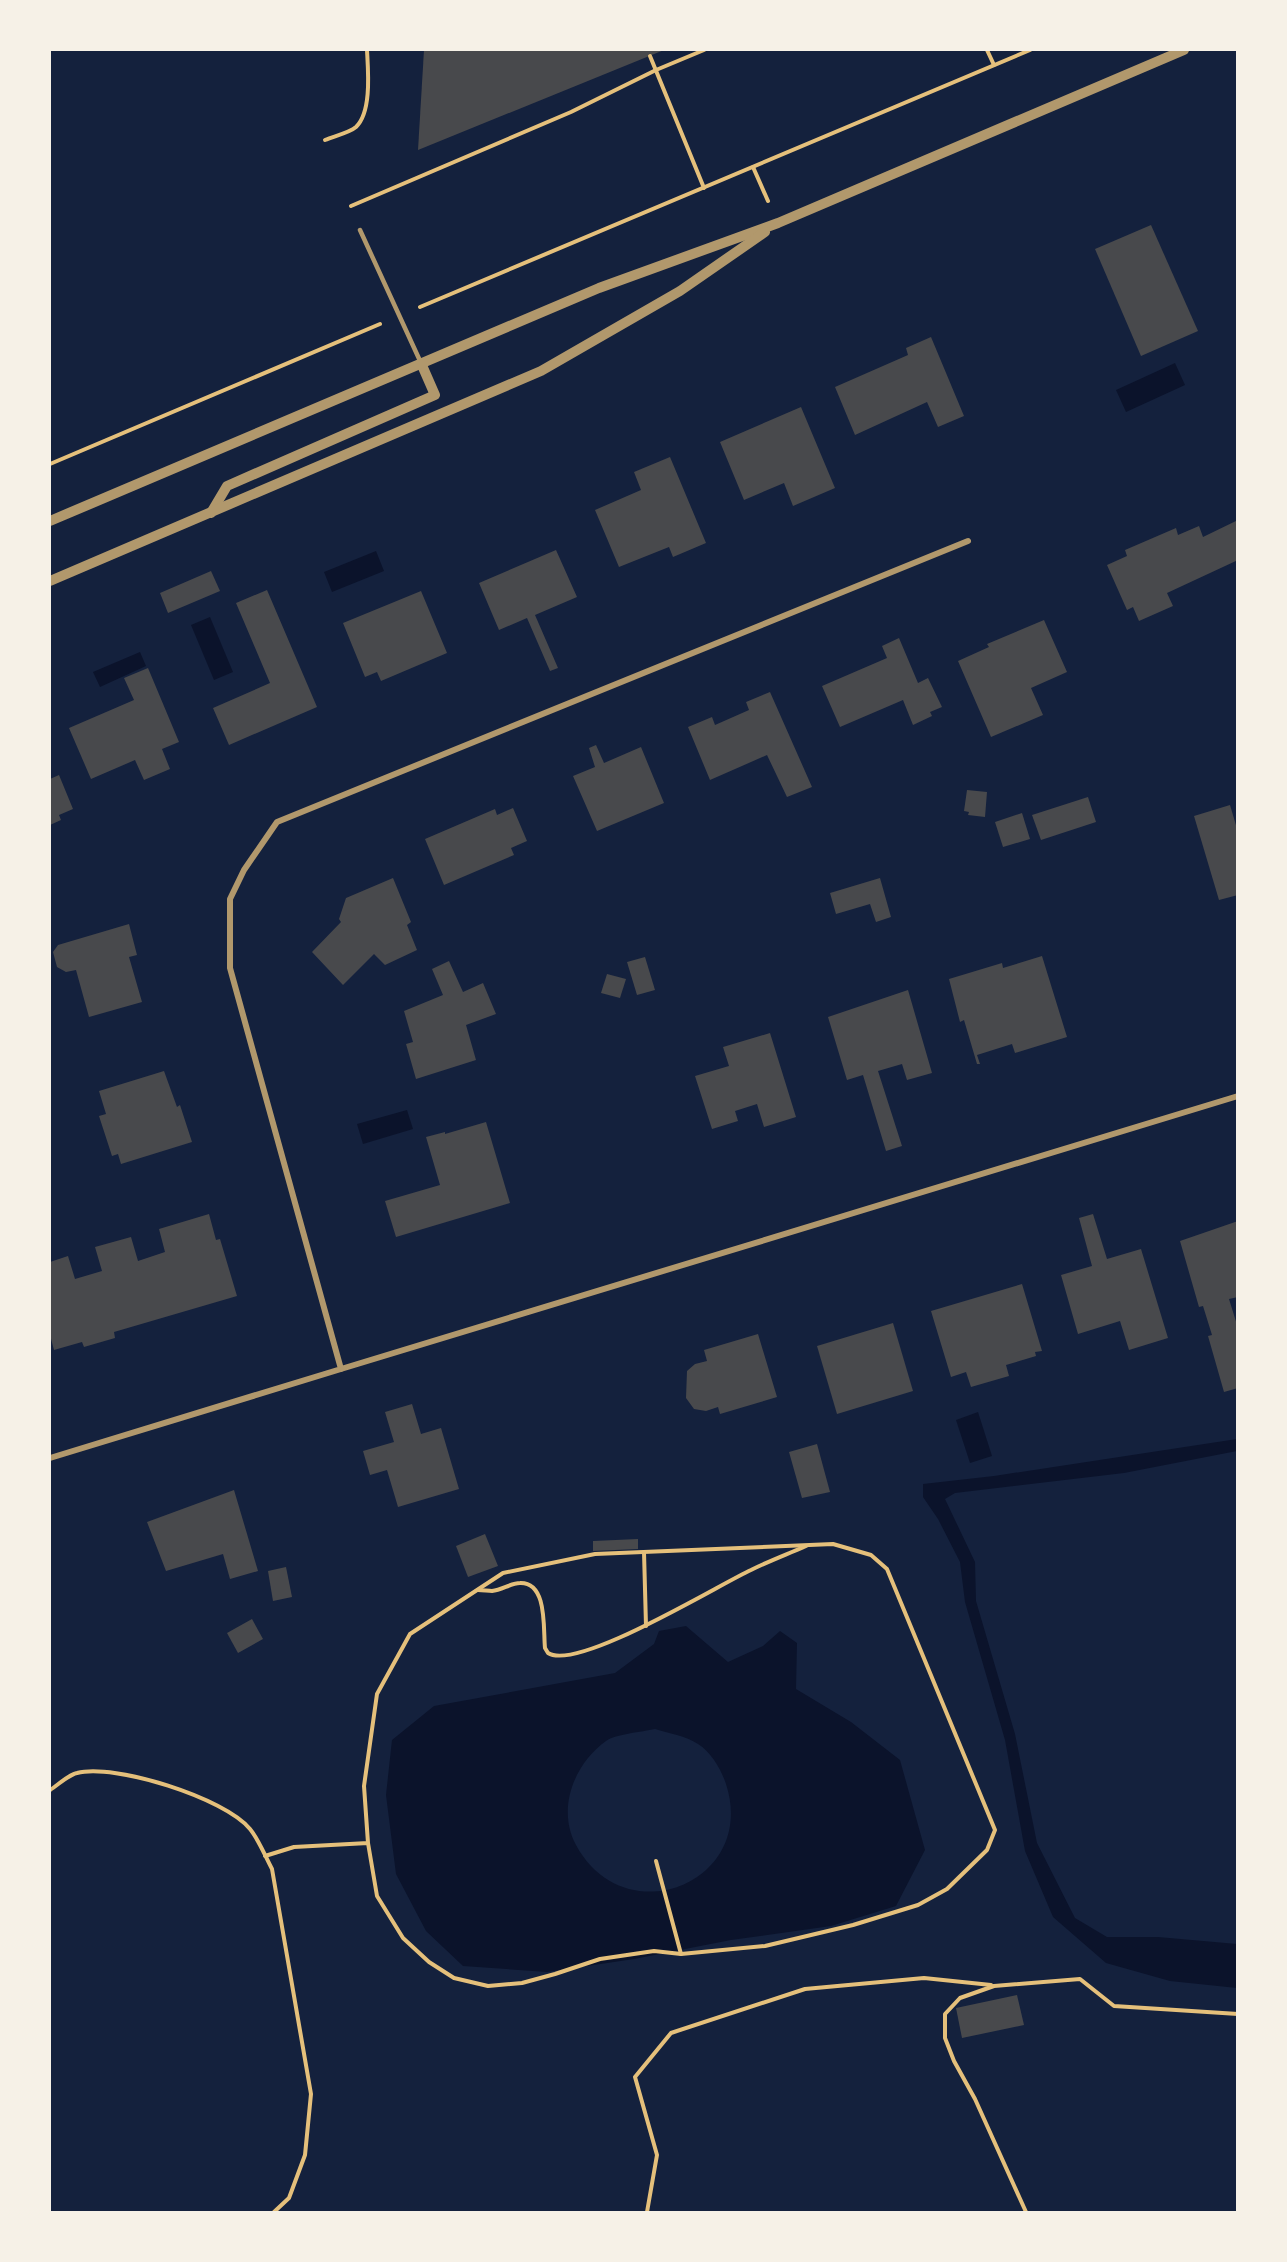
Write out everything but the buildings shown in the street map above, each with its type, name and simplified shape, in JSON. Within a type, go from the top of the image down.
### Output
[{"type":"street","points":[[50,521],[599,288],[778,223],[1184,50]]},
{"type":"street","points":[[50,581],[541,371],[680,291],[778,223]]},
{"type":"street","points":[[211,513],[227,486],[435,395],[421,363]]},
{"type":"street","points":[[341,1369],[230,968],[230,898],[244,870],[277,822],[968,541]]},
{"type":"street","points":[[50,1458],[1238,1096]]},
{"type":"lane","points":[[360,230],[421,363]]},
{"type":"path","points":[[325,140],[356,127],[366,108],[367,50]]},
{"type":"path","points":[[351,206],[571,112],[656,70],[705,50]]},
{"type":"path","points":[[987,50],[994,65]]},
{"type":"path","points":[[50,464],[1030,50]]},
{"type":"path","points":[[650,56],[704,188]]},
{"type":"path","points":[[477,1590],[493,1591],[518,1583],[532,1587],[542,1604],[545,1647],[553,1656],[580,1653],[646,1626],[750,1570],[812,1544]]},
{"type":"path","points":[[812,1544],[833,1544],[871,1555],[887,1569],[995,1830],[987,1850],[947,1889],[918,1905],[853,1925],[765,1946],[680,1952],[654,1951],[600,1959],[522,1983],[488,1986],[454,1978],[429,1962],[404,1938],[377,1896],[368,1843],[364,1786],[377,1694],[410,1634],[503,1573],[596,1554],[812,1544]]},
{"type":"path","points":[[644,1552],[646,1626]]},
{"type":"path","points":[[50,1790],[75,1773],[101,1770],[170,1786],[219,1806],[249,1828],[272,1869],[311,2094],[305,2155],[289,2198],[274,2212]]},
{"type":"path","points":[[265,1856],[300,1847],[368,1843]]},
{"type":"path","points":[[656,1861],[680,1952]]},
{"type":"path","points":[[647,2212],[657,2155],[635,2077],[671,2033],[805,1989],[924,1978],[994,1986],[1080,1980],[1114,2006],[1238,2014]]},
{"type":"path","points":[[994,1986],[960,1998],[945,2014],[945,2038],[1026,2212]]},
{"type":"water","points":[[1175,363],[1185,385],[1126,412],[1116,390]]},
{"type":"water","points":[[376,551],[384,571],[332,592],[324,572]]},
{"type":"water","points":[[210,617],[233,672],[214,680],[191,625]]},
{"type":"water","points":[[140,652],[146,666],[100,687],[93,672]]},
{"type":"water","points":[[407,1110],[413,1129],[363,1144],[357,1124]]},
{"type":"water","points":[[978,1412],[992,1456],[970,1463],[956,1420]]},
{"type":"water","points":[[1237,1439],[1237,1451],[1124,1473],[955,1493],[945,1499],[975,1562],[976,1601],[1015,1734],[1037,1843],[1075,1918],[1107,1937],[1158,1937],[1237,1944],[1237,1988],[1170,1981],[1106,1963],[1053,1917],[1025,1851],[1005,1740],[965,1602],[960,1562],[938,1519],[923,1497],[923,1484],[994,1476]]},
{"type":"water","points":[[686,1626],[728,1662],[763,1646],[780,1631],[797,1643],[796,1689],[851,1722],[900,1760],[925,1850],[896,1906],[831,1926],[731,1940],[634,1959],[547,1972],[463,1966],[426,1931],[396,1874],[386,1795],[392,1740],[434,1706],[615,1673],[654,1644],[659,1631]],"holes":[[[655,1729],[693,1741],[711,1756],[726,1784],[731,1818],[723,1848],[706,1870],[681,1885],[653,1892],[625,1888],[598,1873],[576,1845],[570,1831],[568,1816],[572,1787],[585,1761],[595,1750],[606,1741],[616,1737]]]}]
